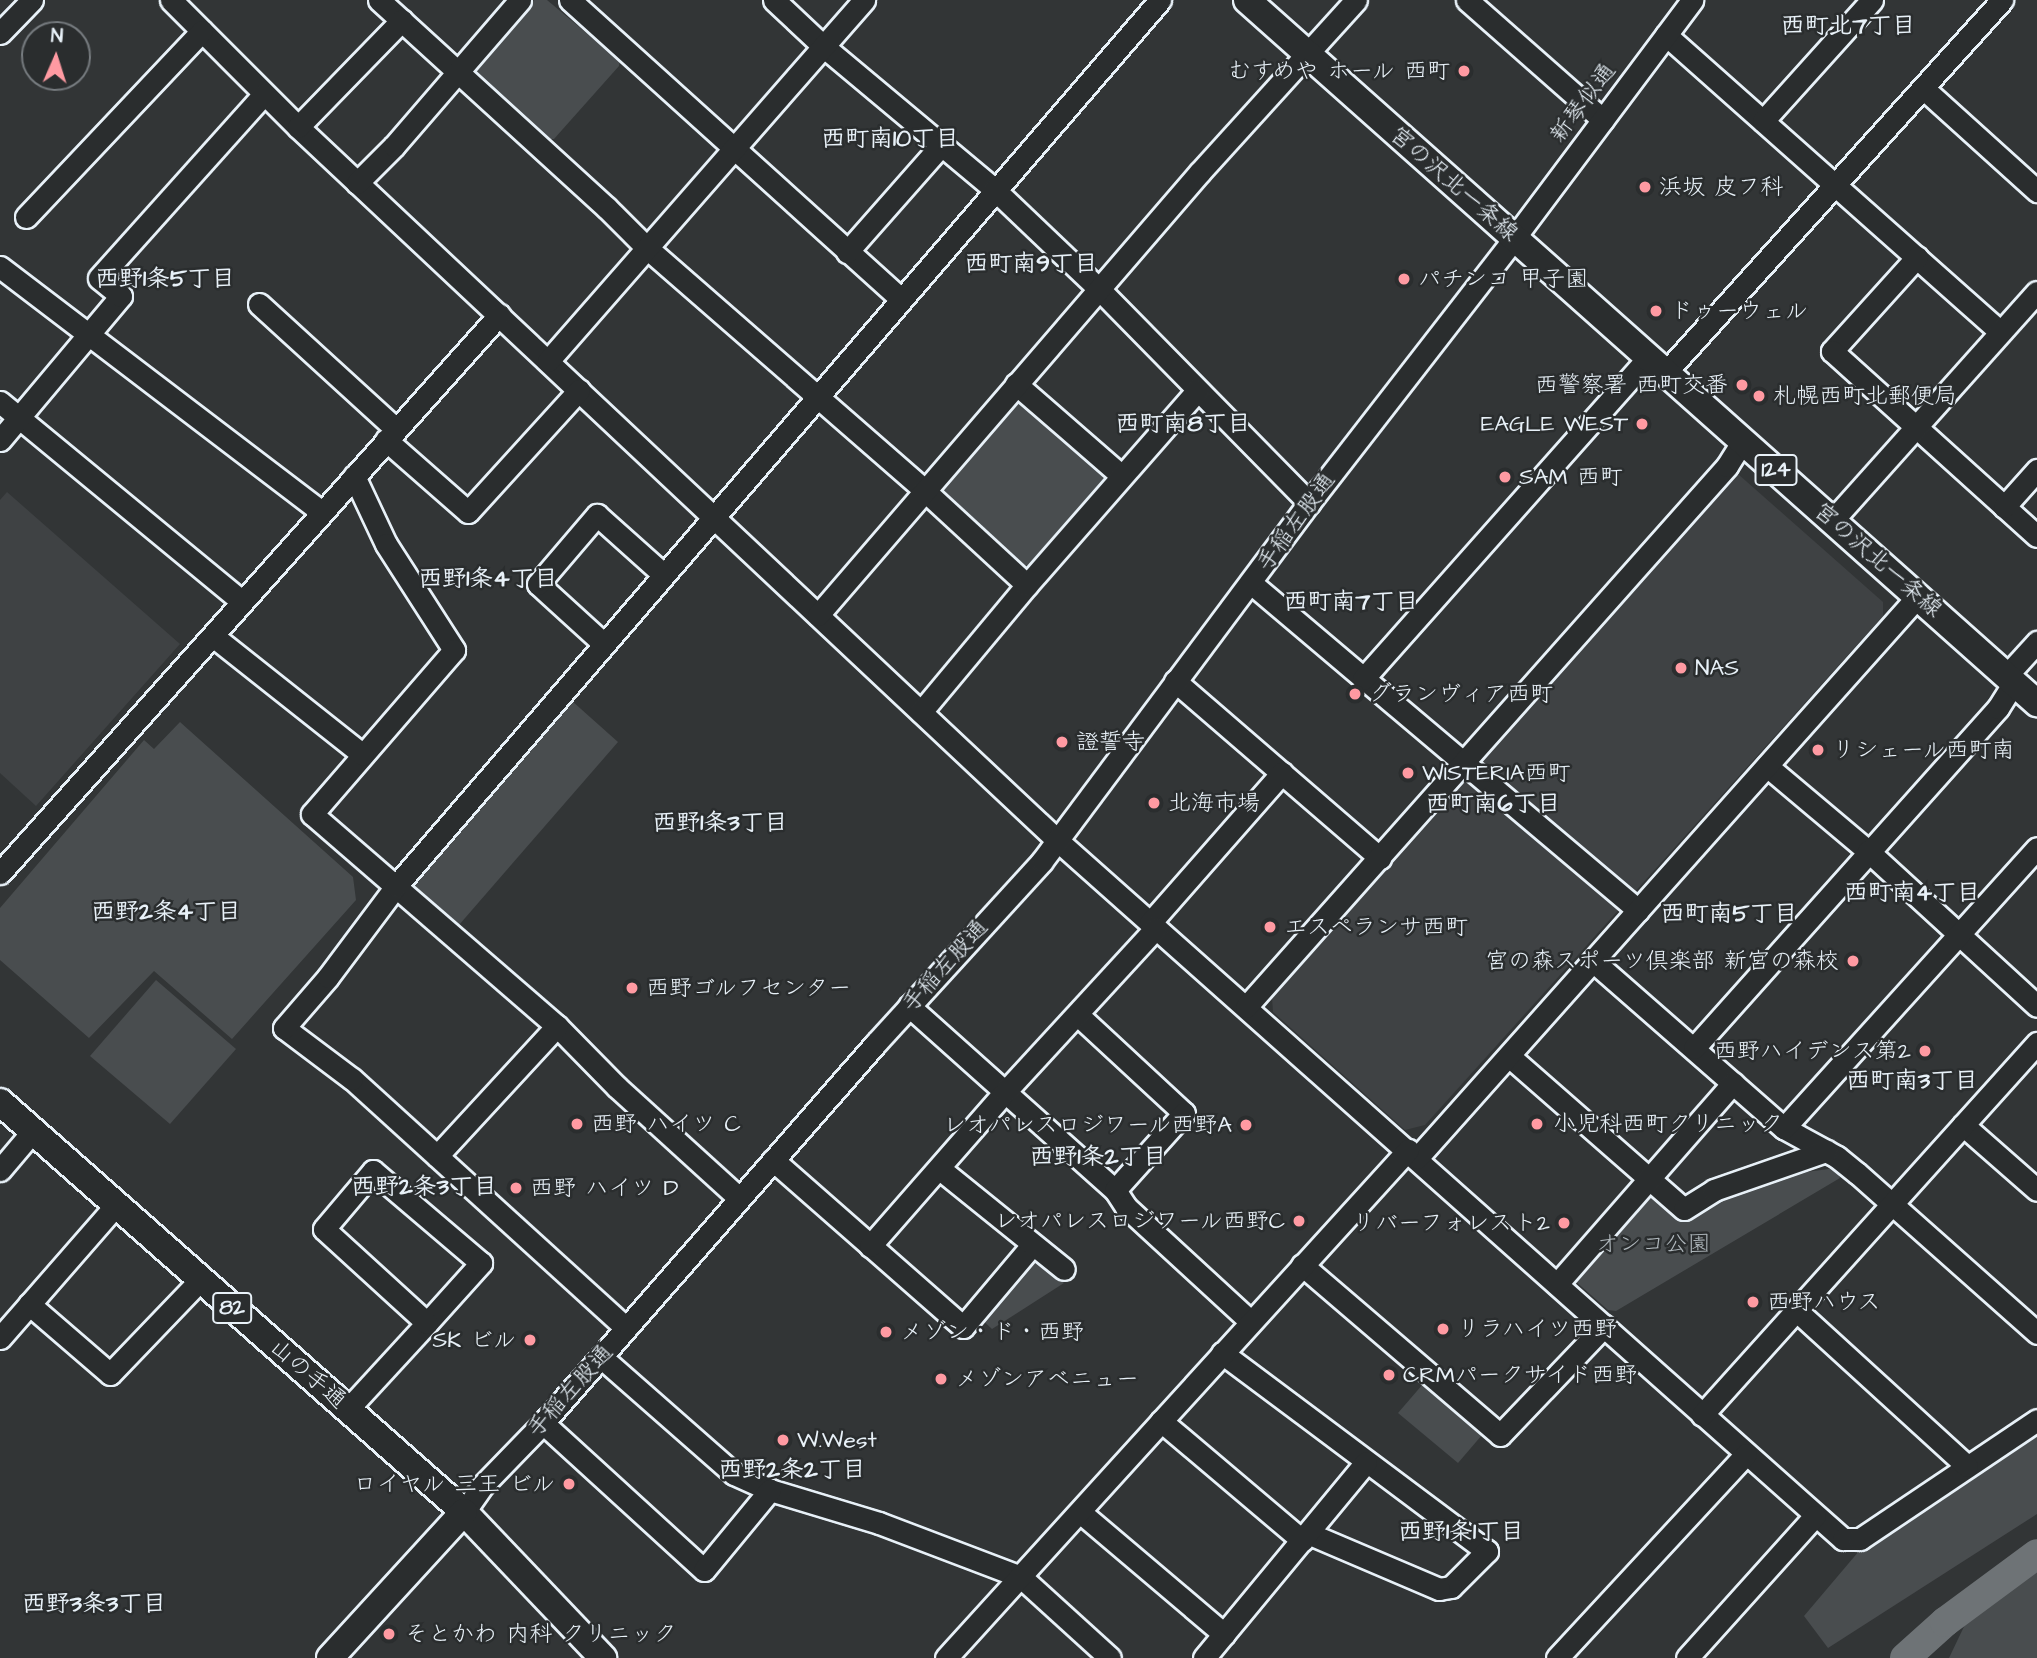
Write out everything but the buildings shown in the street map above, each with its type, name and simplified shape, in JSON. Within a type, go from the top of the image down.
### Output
[{"type":"main road","name":"宮の沢北一条線","points":[[1247,0],[2037,703]]},
{"type":"main road","name":"山の手通","points":[[0,1102],[464,1512],[603,1658]]},
{"type":"main road","name":"手稲左股通","points":[[330,1658],[464,1512]]},
{"type":"street","points":[[0,33],[32,0]]},
{"type":"street","points":[[171,0],[298,127],[1057,840],[1843,1539],[1860,1539],[2037,1420]]},
{"type":"street","points":[[379,0],[607,208],[647,248],[924,490],[1027,584]]},
{"type":"street","points":[[358,183],[394,146],[520,0]]},
{"type":"street","points":[[570,0],[901,299]]},
{"type":"street","points":[[774,0],[824,46],[943,143],[994,189],[1099,289],[1309,503]]},
{"type":"street","points":[[548,361],[864,0]]},
{"type":"street","points":[[626,1328],[352,1079],[284,1028],[328,976],[396,886],[994,189],[1160,0]]},
{"type":"street","points":[[818,615],[1099,289],[1356,0]]},
{"type":"street","points":[[1468,0],[1603,120]]},
{"type":"street","points":[[1763,121],[1872,0]]},
{"type":"street","points":[[1363,679],[1656,366],[1835,184],[2002,0]]},
{"type":"street","name":"新琴似通","points":[[1515,237],[1689,1]]},
{"type":"street","points":[[298,127],[401,20]]},
{"type":"street","points":[[26,217],[202,31]]},
{"type":"street","points":[[1665,35],[2000,332]]},
{"type":"street","points":[[1923,88],[2037,191]]},
{"type":"street","points":[[0,440],[121,296],[99,278],[264,94]]},
{"type":"street","points":[[848,252],[943,143]]},
{"type":"street","name":"手稲左股通","points":[[464,1512],[483,1485],[543,1423],[909,1006],[1042,861],[1309,503],[1515,237]]},
{"type":"street","points":[[1917,257],[1832,351],[2037,536]]},
{"type":"street","points":[[0,267],[322,512]]},
{"type":"street","points":[[1832,521],[2037,292]]},
{"type":"street","points":[[259,304],[468,512],[579,390]]},
{"type":"street","points":[[0,873],[499,315]]},
{"type":"street","points":[[1016,384],[1122,476]]},
{"type":"street","points":[[921,712],[1027,584],[1198,390]]},
{"type":"street","points":[[0,402],[241,601]]},
{"type":"street","points":[[1246,1007],[1727,466],[1743,440]]},
{"type":"street","points":[[2004,507],[2037,470]]},
{"type":"street","points":[[354,476],[386,544],[454,650],[312,814],[557,1026],[618,1087],[740,1198]]},
{"type":"street","points":[[604,644],[538,584],[597,515],[663,574]]},
{"type":"street","points":[[1251,583],[1638,910]]},
{"type":"street","points":[[946,1658],[1302,1265],[1509,1056],[1918,596]]},
{"type":"street","points":[[213,636],[363,755]]},
{"type":"street","points":[[1694,1048],[1998,708],[2011,678],[2037,642]]},
{"type":"street","points":[[1175,681],[1380,858]]},
{"type":"street","points":[[1767,765],[1868,851],[2037,1006]]},
{"type":"street","points":[[870,1246],[1005,1092],[1078,1015],[1282,773]]},
{"type":"street","points":[[1784,1128],[2037,848]]},
{"type":"street","points":[[1593,961],[1784,1128],[1826,1151],[2034,1325]]},
{"type":"street","points":[[909,1006],[1115,1190],[1126,1207],[1250,1321]]},
{"type":"street","points":[[1078,1015],[1184,1113],[1115,1190]]},
{"type":"street","points":[[437,1156],[557,1026]]},
{"type":"street","points":[[1702,1415],[2036,1047]]},
{"type":"street","points":[[1509,1056],[1650,1176],[1684,1209],[1714,1191],[1826,1151]]},
{"type":"street","points":[[1557,1284],[1734,1083]]},
{"type":"street","points":[[1963,1125],[2037,1190]]},
{"type":"street","points":[[0,1170],[33,1131]]},
{"type":"street","points":[[773,1160],[963,1326],[1032,1245]]},
{"type":"street","points":[[940,1169],[1064,1269]]},
{"type":"street","points":[[348,1409],[481,1263],[373,1171],[324,1229],[426,1323]]},
{"type":"street","points":[[1,1336],[116,1205]]},
{"type":"street","points":[[1302,1265],[1500,1435],[1604,1326]]},
{"type":"street","points":[[29,1304],[110,1374],[200,1280]]},
{"type":"street","points":[[1797,1311],[1967,1465]]},
{"type":"street","points":[[1161,1421],[1305,1537],[1439,1589],[1451,1587],[1488,1551],[1222,1353]]},
{"type":"street","points":[[601,1357],[734,1474],[770,1490],[879,1523],[1021,1577],[1092,1650],[1110,1658]]},
{"type":"street","points":[[543,1423],[704,1570],[770,1490]]},
{"type":"street","points":[[1557,1658],[1746,1454]]},
{"type":"street","points":[[1204,1658],[1366,1462]]},
{"type":"street","points":[[1080,1512],[1224,1634]]},
{"type":"street","points":[[1687,1658],[1815,1516]]},
{"type":"shaded area","points":[[1738,474],[1883,602],[1883,616],[1425,1125],[1405,1130],[1273,1012],[1272,997]]},
{"type":"shaded area","points":[[7,492],[180,644],[36,806],[0,773],[0,500]]},
{"type":"green space","points":[[534,0],[547,0],[620,61],[619,66],[554,139],[548,139],[475,71],[475,67]]},
{"type":"green space","points":[[1016,400],[1026,402],[1106,473],[1106,481],[1031,565],[1020,566],[943,497],[943,484]]},
{"type":"green space","points":[[572,701],[618,742],[459,925],[414,885],[413,877]]},
{"type":"green space","points":[[180,722],[353,877],[356,900],[232,1039],[154,971],[89,1038],[0,960],[0,908],[144,740],[154,749]]},
{"type":"green space","points":[[156,980],[236,1049],[170,1124],[90,1056]]},
{"type":"green space","name":"オンコ公園","points":[[1836,1168],[1840,1178],[1616,1311],[1608,1310],[1574,1280],[1645,1194],[1652,1193],[1684,1218],[1717,1198],[1777,1176]]},
{"type":"green space","points":[[1033,1257],[1064,1283],[992,1329],[980,1318]]},
{"type":"green space","points":[[1423,1384],[1482,1435],[1458,1463],[1398,1413]]},
{"type":"green space","points":[[2037,1430],[2037,1514],[1828,1648],[1804,1616],[1865,1544]]},
{"type":"green space","points":[[2037,1570],[2037,1658],[1949,1658],[1970,1614]]},
{"type":"waterway","points":[[1905,1658],[1945,1622],[2037,1554]]},
{"type":"place","name":"むすめや ホール 西町","points":[[1464,71]]},
{"type":"place","name":"浜坂 皮フ科","points":[[1645,187]]},
{"type":"place","name":"パチンコ 甲子園","points":[[1404,279]]},
{"type":"place","name":"ドゥーウェル","points":[[1656,311]]},
{"type":"place","name":"西警察署 西町交番","points":[[1742,385]]},
{"type":"place","name":"札幌西町北郵便局","points":[[1759,396]]},
{"type":"place","name":"EAGLE WEST","points":[[1642,424]]},
{"type":"place","name":"SAM 西町","points":[[1505,477]]},
{"type":"place","name":"NAS","points":[[1681,668]]},
{"type":"place","name":"グランヴィア西町","points":[[1355,694]]},
{"type":"place","name":"證誓寺","points":[[1062,742]]},
{"type":"place","name":"リシェール西町南","points":[[1818,750]]},
{"type":"place","name":"WISTERIA西町","points":[[1408,773]]},
{"type":"place","name":"北海市場","points":[[1154,803]]},
{"type":"place","name":"エスペランサ西町","points":[[1270,927]]},
{"type":"place","name":"宮の森スポーツ倶楽部 新宮の森校","points":[[1853,961]]},
{"type":"place","name":"西野ゴルフセンター","points":[[632,988]]},
{"type":"place","name":"西野ハイデンス第2","points":[[1925,1051]]},
{"type":"place","name":"西野 ハイツ C","points":[[577,1124]]},
{"type":"place","name":"小児科西町クリニック","points":[[1537,1124]]},
{"type":"place","name":"レオパレスロジワール西野A","points":[[1246,1125]]},
{"type":"place","name":"西野 ハイツ D","points":[[516,1188]]},
{"type":"place","name":"レオパレスロジワール西野C","points":[[1299,1221]]},
{"type":"place","name":"リバーフォレスト2","points":[[1564,1223]]},
{"type":"place","name":"西野ハウス","points":[[1753,1302]]},
{"type":"place","name":"リラハイツ西野","points":[[1443,1329]]},
{"type":"place","name":"メゾン・ド・西野","points":[[886,1332]]},
{"type":"place","name":"SK ビル","points":[[530,1340]]},
{"type":"place","name":"CRMパークサイド西野","points":[[1389,1375]]},
{"type":"place","name":"メゾンアベニュー","points":[[941,1379]]},
{"type":"place","name":"W.West","points":[[783,1440]]},
{"type":"place","name":"ロイヤル 三王 ビル","points":[[569,1484]]},
{"type":"place","name":"そとかわ 内科 クリニック","points":[[389,1634]]},
{"type":"district","name":"西町北7丁目","points":[[1848,27]]},
{"type":"district","name":"西町南10丁目","points":[[890,140]]},
{"type":"district","name":"西町南9丁目","points":[[1031,265]]},
{"type":"district","name":"西野1条5丁目","points":[[165,280]]},
{"type":"district","name":"西町南8丁目","points":[[1183,425]]},
{"type":"district","name":"西野1条4丁目","points":[[488,580]]},
{"type":"district","name":"西町南7丁目","points":[[1351,603]]},
{"type":"district","name":"西町南6丁目","points":[[1493,805]]},
{"type":"district","name":"西野1条3丁目","points":[[720,824]]},
{"type":"district","name":"西町南4丁目","points":[[1912,894]]},
{"type":"district","name":"西野2条4丁目","points":[[166,913]]},
{"type":"district","name":"西町南5丁目","points":[[1729,915]]},
{"type":"district","name":"西町南3丁目","points":[[1912,1082]]},
{"type":"district","name":"西野1条2丁目","points":[[1098,1158]]},
{"type":"district","name":"西野2条3丁目","points":[[424,1188]]},
{"type":"district","name":"西野2条2丁目","points":[[792,1471]]},
{"type":"district","name":"西野1条1丁目","points":[[1461,1533]]},
{"type":"district","name":"西野3条3丁目","points":[[94,1605]]}]
